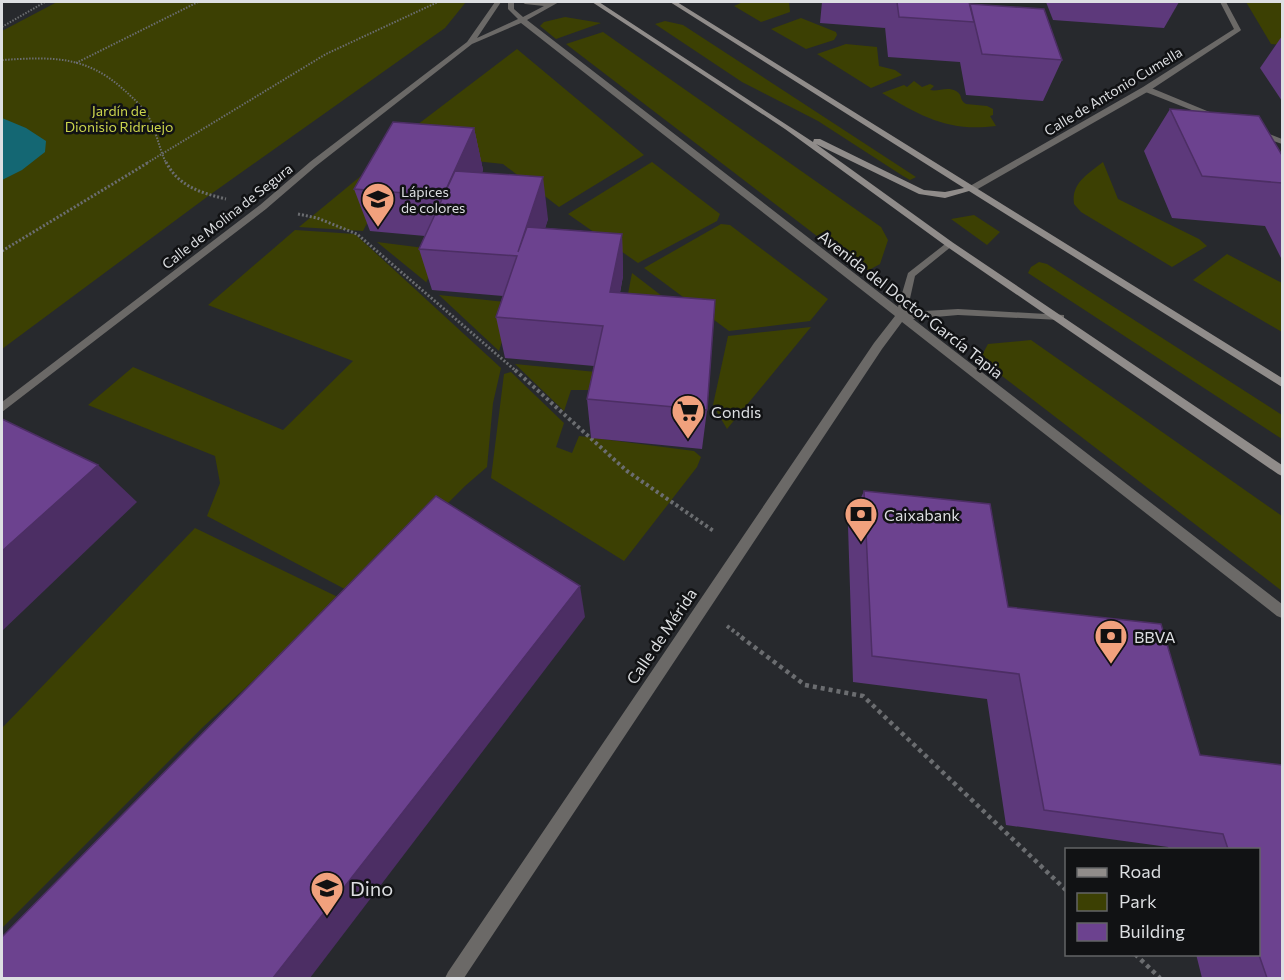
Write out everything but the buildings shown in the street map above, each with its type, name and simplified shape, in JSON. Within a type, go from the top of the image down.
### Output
[{"type":"main road","points":[[595,2],[789,127],[949,244],[1060,317],[1282,471]]},
{"type":"main road","points":[[674,2],[1282,383]]},
{"type":"main road","points":[[789,127],[922,192],[945,195],[973,189]]},
{"type":"street","name":"Calle de Molina de Segura","points":[[470,43],[498,2]]},
{"type":"street","points":[[511,2],[511,9],[522,20]]},
{"type":"street","points":[[525,2],[541,4],[556,2]]},
{"type":"street","name":"Calle de Molina de Segura","points":[[2,408],[263,207],[314,164],[470,43],[556,2]]},
{"type":"street","name":"Calle de Antonio Cumella","points":[[973,189],[1146,88],[1238,30],[1223,2]]},
{"type":"street","name":"Avenida del Doctor García Tapia","points":[[522,20],[1282,612]]},
{"type":"street","points":[[1146,88],[1227,120]]},
{"type":"street","points":[[1249,129],[1282,142]]},
{"type":"street","name":"Calle de Mérida","points":[[454,978],[871,356],[902,316],[911,275],[949,244]]},
{"type":"street","points":[[902,316],[958,312],[1060,317]]},
{"type":"path","points":[[2,27],[45,2]]},
{"type":"path","points":[[76,63],[198,2]]},
{"type":"path","points":[[2,251],[326,54],[438,2]]},
{"type":"path","points":[[2,60],[23,58],[90,66],[116,84],[146,113],[162,154],[174,176],[197,193],[317,218],[357,234],[476,335],[627,471],[741,550]]},
{"type":"path","points":[[702,607],[805,685],[863,696],[1065,889]]},
{"type":"path","points":[[1137,956],[1160,978]]},
{"type":"green space","name":"Jardín de Dionisio Ridruejo","points":[[57,2],[466,2],[445,28],[211,194],[2,349],[2,31]]},
{"type":"green space","points":[[743,2],[789,2],[790,12],[761,22],[734,6]]},
{"type":"green space","points":[[1246,2],[1282,2],[1282,45],[1271,44]]},
{"type":"green space","points":[[565,17],[601,23],[556,39],[540,26],[544,22]]},
{"type":"green space","points":[[801,18],[836,32],[837,35],[834,40],[806,49],[771,29]]},
{"type":"green space","points":[[665,21],[683,25],[916,177],[910,180],[818,121],[742,82],[655,24]]},
{"type":"green space","points":[[603,32],[881,227],[888,240],[880,264],[869,270],[860,269],[566,44]]},
{"type":"green space","points":[[846,44],[877,47],[879,66],[895,70],[902,75],[871,88],[817,54]]},
{"type":"green space","points":[[517,49],[644,155],[559,207],[503,164],[448,158],[392,144]]},
{"type":"green space","points":[[914,81],[922,87],[930,84],[934,86],[930,90],[953,90],[966,104],[987,106],[993,109],[993,115],[990,116],[996,126],[964,127],[936,121],[882,93],[904,85],[907,87]]},
{"type":"green space","points":[[379,161],[397,165],[363,231],[299,227]]},
{"type":"green space","points":[[652,162],[720,214],[717,221],[638,263],[568,214]]},
{"type":"green space","points":[[1103,162],[1118,199],[1199,239],[1207,246],[1172,267],[1081,212],[1074,204],[1075,190],[1086,175]]},
{"type":"green space","points":[[974,215],[1000,232],[987,245],[951,219]]},
{"type":"green space","points":[[721,224],[730,225],[828,299],[810,321],[729,331],[644,268]]},
{"type":"green space","points":[[295,230],[355,234],[501,368],[493,403],[487,467],[356,595],[207,516],[220,483],[215,456],[88,405],[133,367],[283,430],[353,361],[208,305]]},
{"type":"green space","points":[[377,242],[440,250],[426,283],[426,282]]},
{"type":"green space","points":[[1227,254],[1282,283],[1282,332],[1193,280]]},
{"type":"green space","points":[[1039,262],[1047,264],[1282,415],[1282,439],[1028,273],[1031,267]]},
{"type":"green space","points":[[632,273],[705,329],[622,325]]},
{"type":"green space","points":[[439,295],[514,303],[499,351]]},
{"type":"green space","points":[[811,327],[727,429],[713,405],[728,336]]},
{"type":"green space","points":[[1031,340],[1282,516],[1282,591],[998,373],[982,355],[988,344]]},
{"type":"green space","points":[[515,364],[596,372],[591,390],[571,390],[564,411]]},
{"type":"green space","points":[[511,372],[564,423],[556,447],[572,453],[579,436],[694,451],[701,457],[697,467],[624,561],[491,478],[504,374]]},
{"type":"green space","points":[[195,528],[342,599],[203,727],[2,928],[2,728]]},
{"type":"water","points":[[2,118],[26,128],[46,141],[45,152],[22,170],[2,180]]},
{"type":"place","name":"Lápices de colores","points":[[378,228]]},
{"type":"place","name":"Condis","points":[[688,440]]},
{"type":"place","name":"Caixabank","points":[[861,543]]},
{"type":"place","name":"BBVA","points":[[1111,665]]},
{"type":"place","name":"Dino","points":[[327,917]]}]
